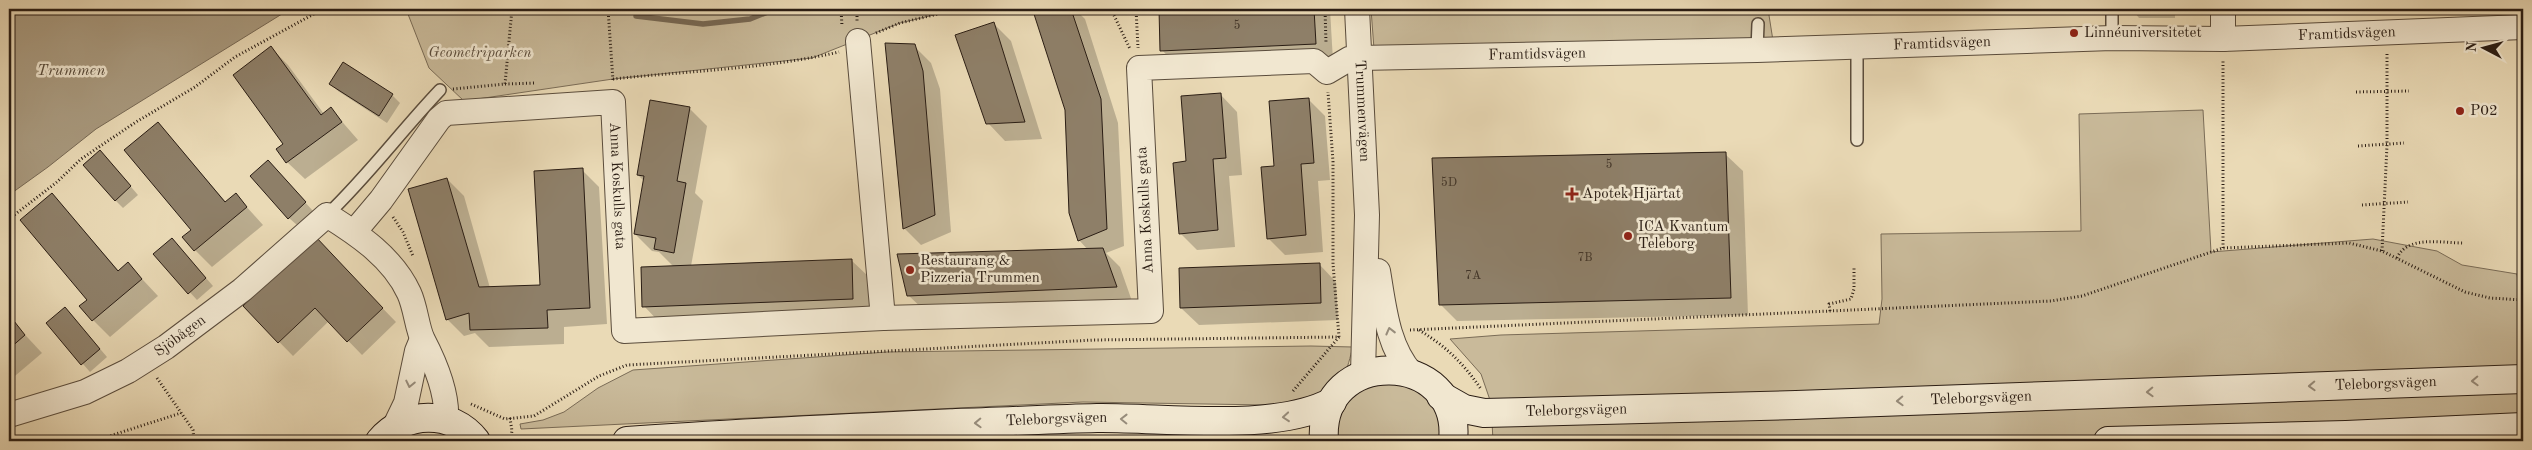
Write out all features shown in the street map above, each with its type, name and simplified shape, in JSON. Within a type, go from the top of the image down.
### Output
[{"type":"main road","points":[[1324,441],[1326,420],[1332,402],[1346,386],[1364,374],[1388,369],[1412,374]]},
{"type":"main road","name":"Teleborgsvägen","points":[[1412,374],[1429,383],[1442,396],[1464,409],[1484,413],[1796,405],[2522,377]]},
{"type":"main road","points":[[1442,396],[1452,418],[1453,441]]},
{"type":"main road","name":"Teleborgsvägen","points":[[627,441],[825,429],[1097,418],[1192,420],[1290,418],[1306,414],[1332,402]]},
{"type":"main road","points":[[384,436],[419,418],[492,441]]},
{"type":"main road","points":[[2108,441],[2346,435],[2523,427]]},
{"type":"street","name":"Trummenvägen","points":[[1357,9],[1367,215],[1364,374]]},
{"type":"street","points":[[2222,9],[2223,39]]},
{"type":"street","name":"Framtidsvägen","points":[[1359,58],[1757,50],[1858,45],[2112,38],[2223,39],[2523,27]]},
{"type":"street","points":[[858,41],[883,318]]},
{"type":"street","points":[[1139,68],[1314,61],[1327,72],[1349,59],[1359,58]]},
{"type":"street","name":"Anna Koskulls gata","points":[[354,232],[381,200],[439,119],[446,113],[611,87],[624,331],[883,318],[1151,311],[1139,68]]},
{"type":"street","points":[[327,215],[372,246],[400,277],[418,315],[422,339],[431,351],[447,408],[463,431]]},
{"type":"street","name":"Sjöbågen","points":[[9,415],[85,392],[128,371],[242,290],[327,215]]},
{"type":"street","name":"Trummenvägen","points":[[1367,215],[1393,343],[1401,361],[1412,374]]},
{"type":"street","points":[[384,436],[406,403],[416,351],[422,339]]},
{"type":"lane","points":[[2112,9],[2112,38]]},
{"type":"lane","points":[[1757,50],[1758,24]]},
{"type":"lane","points":[[1856,140],[1858,45]]},
{"type":"lane","name":"Sjöbågen","points":[[327,215],[358,186],[440,90]]},
{"type":"path","points":[[9,219],[56,182],[81,159],[128,127],[195,87],[234,57],[323,9]]},
{"type":"path","points":[[505,84],[512,9]]},
{"type":"path","points":[[608,9],[611,87],[843,52],[858,41],[900,23],[959,9]]},
{"type":"path","points":[[1112,9],[1139,68]]},
{"type":"path","points":[[1136,9],[1139,68]]},
{"type":"path","points":[[1326,9],[1327,72],[1333,162],[1333,264],[1339,337]]},
{"type":"path","points":[[2382,251],[2388,92],[2386,32]]},
{"type":"path","points":[[2223,39],[2223,248]]},
{"type":"path","points":[[440,90],[505,84],[544,83]]},
{"type":"path","points":[[2356,92],[2409,91]]},
{"type":"path","points":[[2358,146],[2404,143]]},
{"type":"path","points":[[2362,205],[2408,202]]},
{"type":"path","points":[[1484,413],[1482,390],[1465,366],[1443,344],[1419,330],[2051,301],[2082,296],[2223,248],[2349,243],[2382,251],[2465,292],[2490,298],[2523,300]]},
{"type":"path","points":[[2397,258],[2401,248],[2410,244],[2463,243]]},
{"type":"path","points":[[1830,311],[1829,304],[1851,299],[1854,290],[1854,268]]},
{"type":"path","points":[[145,360],[193,430],[194,441]]},
{"type":"path","points":[[94,441],[181,413]]},
{"type":"path","points":[[510,418],[512,431],[510,441]]},
{"type":"green space","name":"Geometriparken","points":[[406,9],[959,9],[900,23],[812,58],[613,79],[464,101],[429,68]]},
{"type":"green space","points":[[1371,9],[1768,9],[1774,47],[1374,49]]},
{"type":"green space","points":[[2203,110],[2211,252],[2373,239],[2437,251],[2462,265],[2517,274],[2523,319],[2523,355],[2516,441],[1493,441],[1491,403],[1481,374],[1450,339],[1501,335],[1879,324],[1882,299],[1881,234],[2081,231],[2079,114]]},
{"type":"green space","points":[[1353,347],[1342,377],[1335,384],[1317,395],[1298,401],[1267,405],[1083,402],[521,429],[520,424],[543,420],[564,412],[598,388],[633,370],[887,352]]},
{"type":"green space","points":[[1385,379],[1412,388],[1428,397],[1437,413],[1442,441],[1336,441],[1340,415],[1348,400],[1354,394]]},
{"type":"water","name":"Trummen","points":[[9,9],[290,9],[96,129],[9,195]]},
{"type":"building","points":[[1041,9],[1071,9],[1101,99],[1107,229],[1078,241],[1069,213],[1065,110],[1033,11]]},
{"type":"building","points":[[1159,9],[1314,9],[1316,44],[1160,51]]},
{"type":"building","points":[[2130,9],[2168,9],[2168,11],[2130,11]]},
{"type":"building","points":[[994,22],[1025,122],[986,124],[955,35]]},
{"type":"building","points":[[885,43],[915,44],[923,71],[935,215],[903,229]]},
{"type":"building","points":[[271,46],[321,115],[331,107],[342,122],[286,163],[276,149],[283,144],[233,75]]},
{"type":"building","points":[[343,62],[393,94],[379,116],[329,84]]},
{"type":"building","points":[[1221,93],[1226,158],[1213,159],[1218,230],[1179,234],[1173,163],[1186,161],[1181,96]]},
{"type":"building","points":[[1309,98],[1314,163],[1301,164],[1306,235],[1267,239],[1261,167],[1274,166],[1269,101]]},
{"type":"building","points":[[650,100],[690,107],[677,181],[686,183],[674,253],[654,249],[656,238],[634,234],[644,176],[637,175]]},
{"type":"building","points":[[158,122],[225,202],[236,193],[247,207],[194,251],[182,237],[191,230],[124,150]]},
{"type":"building","points":[[100,150],[131,186],[115,201],[83,165]]},
{"type":"building","points":[[1726,152],[1731,298],[1439,305],[1432,158]]},
{"type":"building","points":[[268,160],[306,202],[288,219],[250,176]]},
{"type":"building","points":[[583,168],[590,308],[547,310],[548,328],[470,330],[469,313],[446,320],[408,189],[447,178],[479,287],[540,285],[534,171]]},
{"type":"building","points":[[52,193],[118,271],[128,262],[142,279],[92,321],[79,306],[87,300],[20,220]]},
{"type":"building","points":[[315,236],[383,308],[347,342],[315,308],[278,343],[243,306]]},
{"type":"building","points":[[172,238],[206,278],[188,294],[153,254]]},
{"type":"building","points":[[1103,248],[1117,287],[907,296],[897,254]]},
{"type":"building","points":[[852,259],[853,299],[642,307],[641,267]]},
{"type":"building","points":[[1320,263],[1321,303],[1180,308],[1179,268]]},
{"type":"building","points":[[65,307],[100,349],[81,365],[46,323]]},
{"type":"building","points":[[14,321],[25,335],[9,349],[9,325]]},
{"type":"waterway","points":[[636,16],[703,24],[750,19],[775,9]]},
{"type":"place","name":"Linnéuniversitetet","points":[[2074,33]]},
{"type":"place","name":"P02","points":[[2460,111]]},
{"type":"place","name":"Apotek Hjärtat","points":[[1572,194]]},
{"type":"place","name":"ICA Kvantum Teleborg","points":[[1628,236]]},
{"type":"place","name":"Restaurang & Pizzeria Trummen","points":[[910,270]]}]
